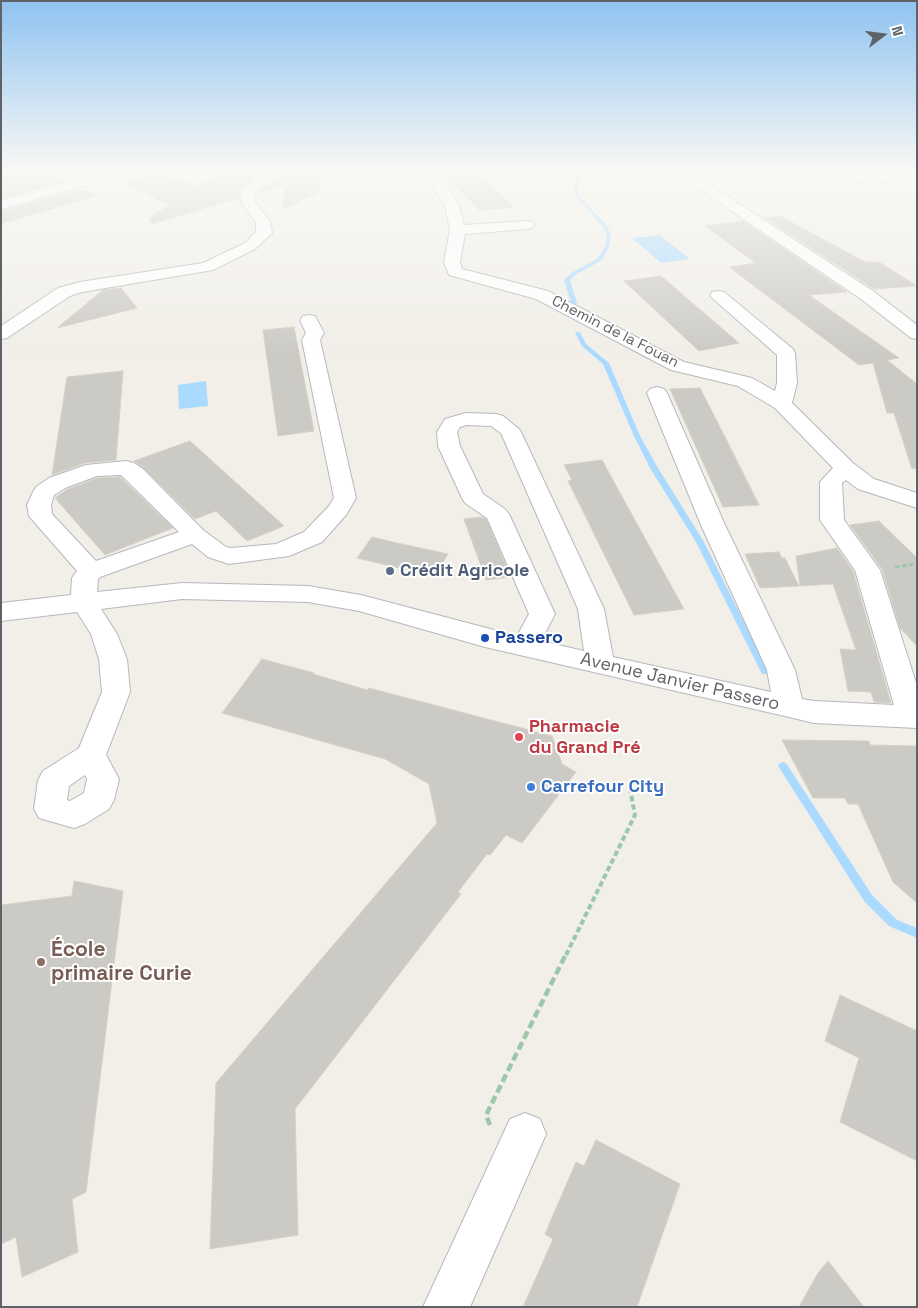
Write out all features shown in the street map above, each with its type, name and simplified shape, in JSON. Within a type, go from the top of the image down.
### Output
[{"type":"street","points":[[1,334],[64,292],[80,287],[207,267],[250,246],[264,231]]},
{"type":"street","name":"Chemin de la Fouan","points":[[458,231],[452,262],[455,272],[496,284],[542,294],[678,366],[745,382],[782,404],[845,468],[866,484],[917,501]]},
{"type":"street","points":[[770,231],[867,295],[917,334]]},
{"type":"street","points":[[718,296],[786,353],[787,383],[782,404]]},
{"type":"street","points":[[91,571],[41,516],[40,506],[44,492],[56,483],[94,470],[126,468],[135,474],[195,535],[217,552],[229,556],[280,551],[313,537],[338,510],[345,498],[314,357],[311,340],[315,333],[309,320]]},
{"type":"street","points":[[657,393],[713,525],[781,670],[789,707]]},
{"type":"street","points":[[524,647],[542,614],[497,514],[473,498],[449,446],[447,432],[452,423],[466,420],[496,420],[510,430],[591,609],[600,664]]},
{"type":"street","points":[[845,468],[831,482],[832,520],[866,570],[914,717]]},
{"type":"street","points":[[91,755],[116,692],[113,659],[110,650],[104,634],[84,602],[85,578],[91,571],[195,535]]},
{"type":"street","points":[[151,593],[154,566],[172,543]]},
{"type":"street","name":"Avenue Janvier Passero","points":[[1,612],[151,593],[182,591],[308,594],[361,603],[524,647],[789,707],[814,712],[914,717]]},
{"type":"street","points":[[446,1307],[525,1134]]},
{"type":"path","points":[[506,1173],[486,1115],[635,815],[629,784]]},
{"type":"water","points":[[660,235],[690,259],[661,263],[632,238]]},
{"type":"water","points":[[206,381],[208,406],[179,409],[178,385]]},
{"type":"building","points":[[712,231],[758,231],[847,292],[809,295],[899,358],[887,360],[917,384],[917,468],[912,469],[894,413],[887,413],[873,363],[859,365],[729,267],[756,263]]},
{"type":"building","points":[[785,231],[808,231],[865,262],[879,262],[917,286],[874,289]]},
{"type":"building","points":[[661,276],[739,343],[699,351],[624,281]]},
{"type":"building","points":[[121,288],[137,308],[57,328],[103,290]]},
{"type":"building","points":[[294,327],[314,431],[278,436],[263,330]]},
{"type":"building","points":[[123,371],[116,460],[85,463],[52,475],[67,377]]},
{"type":"building","points":[[700,388],[759,505],[723,507],[670,389]]},
{"type":"building","points":[[190,441],[284,526],[247,541],[216,511],[195,519],[144,468],[134,461]]},
{"type":"building","points":[[602,460],[684,609],[634,615],[568,481],[572,480],[564,465]]},
{"type":"building","points":[[120,477],[173,528],[105,555],[55,498],[66,490],[97,478]]},
{"type":"building","points":[[482,517],[486,519],[511,577],[486,580],[464,519]]},
{"type":"building","points":[[879,521],[917,558],[917,646],[900,628],[882,569],[850,525]]},
{"type":"building","points":[[372,537],[448,554],[434,576],[357,558]]},
{"type":"building","points":[[837,548],[853,571],[891,703],[874,702],[871,692],[848,691],[840,649],[856,650],[833,584],[800,586],[796,556]]},
{"type":"building","points":[[779,552],[782,558],[785,558],[799,586],[760,588],[745,554]]},
{"type":"building","points":[[262,659],[367,690],[369,688],[552,736],[562,764],[576,772],[522,843],[506,835],[490,855],[487,854],[458,892],[461,894],[295,1109],[298,1235],[210,1249],[216,1083],[437,823],[429,784],[385,759],[222,713]]},
{"type":"building","points":[[782,740],[869,741],[870,745],[917,746],[917,903],[893,882],[858,804],[848,804],[845,798],[813,798]]},
{"type":"building","points":[[74,881],[123,891],[86,1192],[72,1199],[78,1252],[22,1277],[16,1237],[1,1244],[1,905],[72,896]]},
{"type":"building","points":[[840,995],[917,1031],[917,1161],[840,1122],[859,1058],[825,1041]]},
{"type":"building","points":[[596,1140],[680,1184],[637,1307],[523,1307],[553,1239],[545,1234],[576,1162],[584,1166]]},
{"type":"building","points":[[828,1261],[864,1307],[799,1307],[818,1273]]},
{"type":"waterway","points":[[574,303],[567,280],[575,273],[600,259],[607,247],[609,235],[607,231]]},
{"type":"waterway","points":[[578,333],[584,345],[606,363],[637,436],[654,468],[700,542],[765,672]]},
{"type":"waterway","points":[[783,766],[868,898],[893,923],[917,933]]},
{"type":"place","name":"Crédit Agricole","points":[[390,571]]},
{"type":"place","name":"Passero","points":[[485,638]]},
{"type":"place","name":"Pharmacie du Grand Pré","points":[[519,737]]},
{"type":"place","name":"Carrefour City","points":[[531,787]]},
{"type":"place","name":"École primaire Curie","points":[[41,962]]}]
